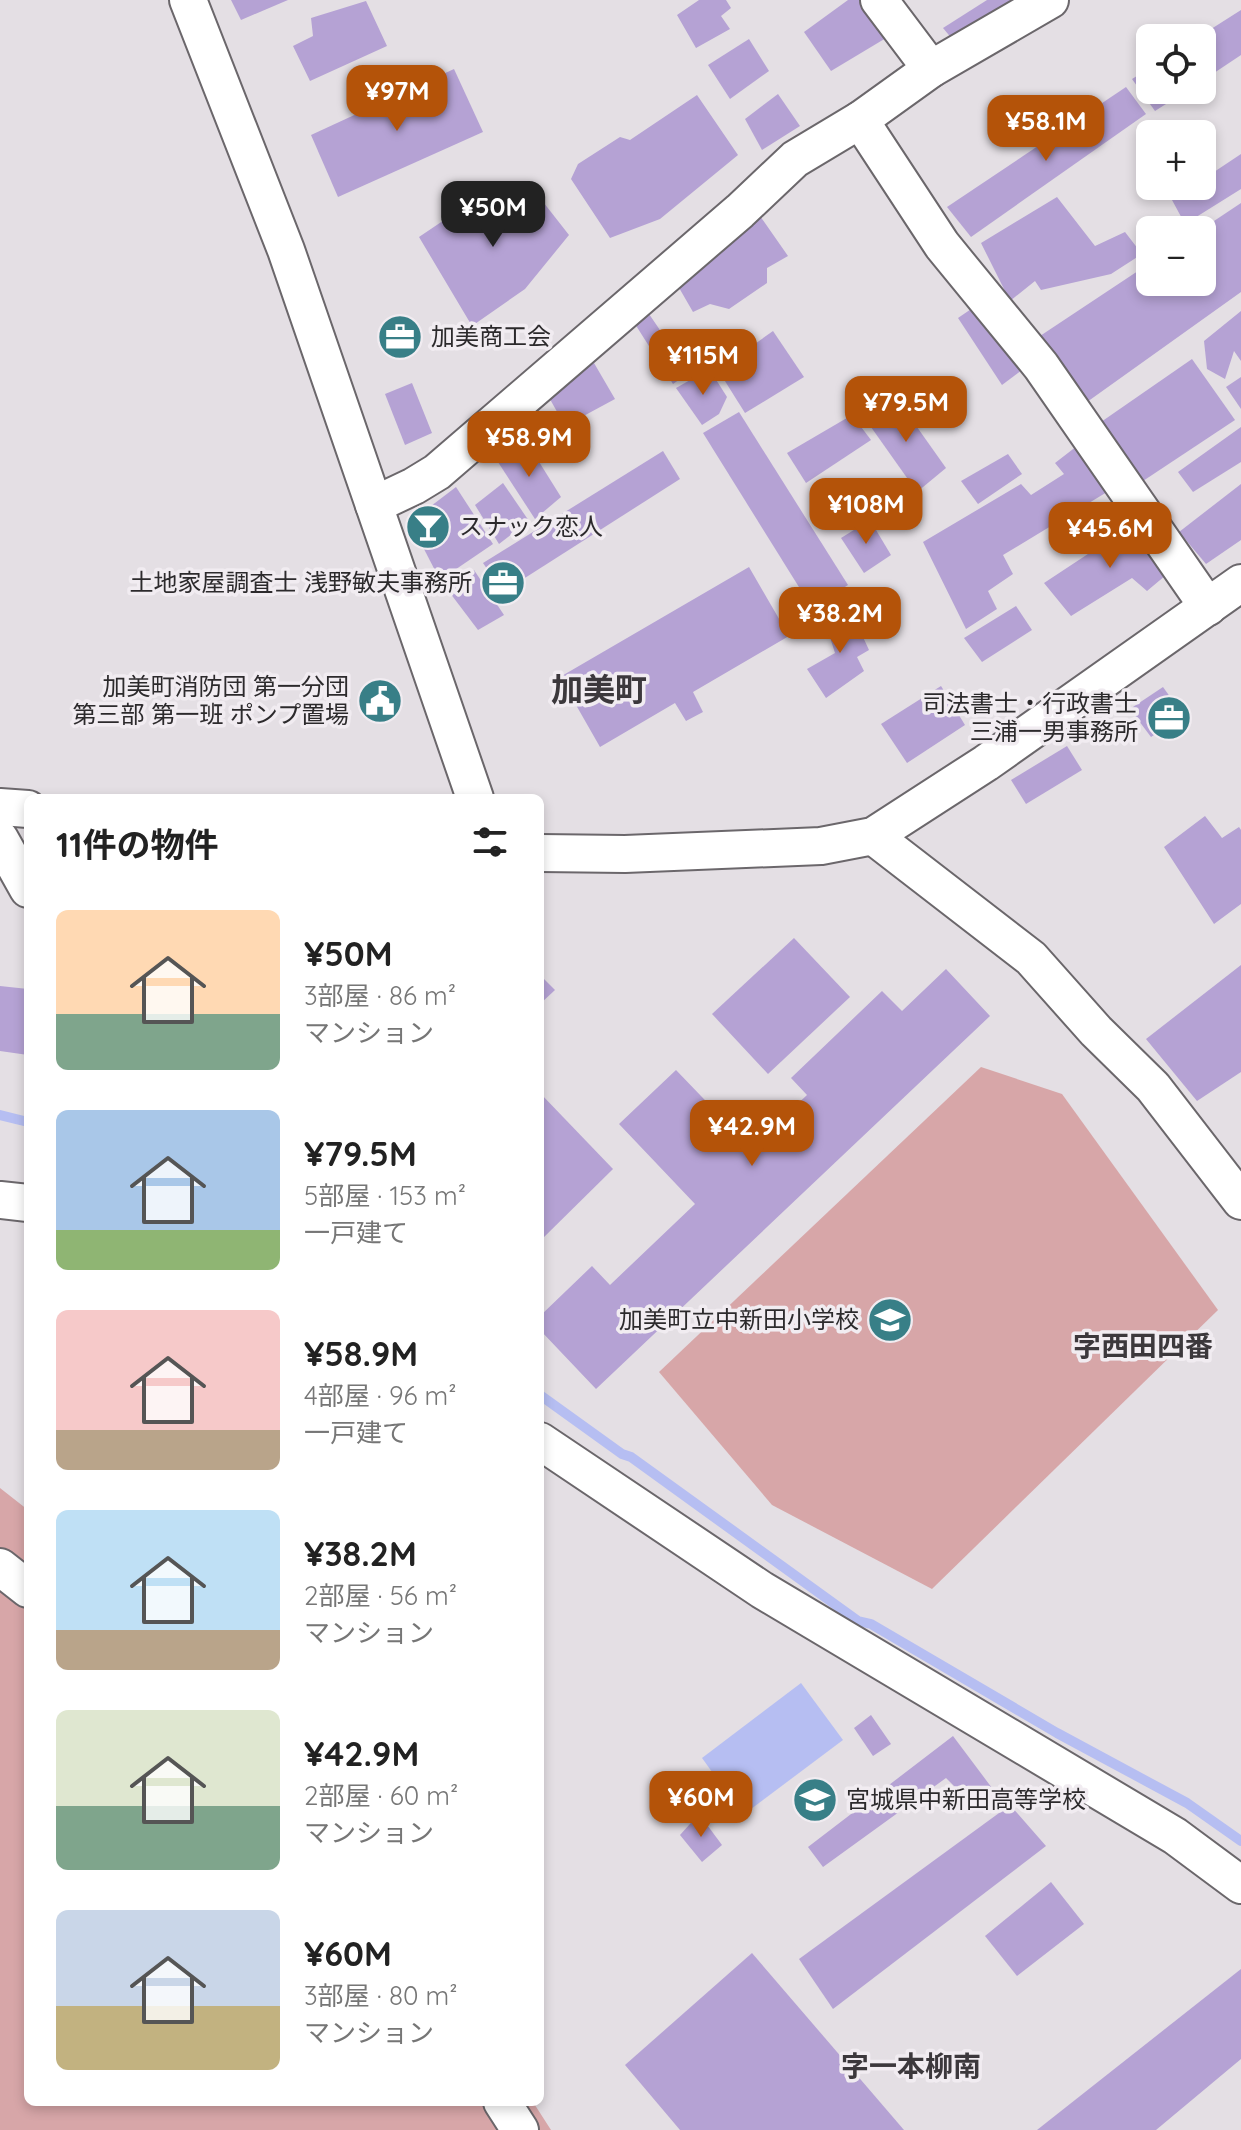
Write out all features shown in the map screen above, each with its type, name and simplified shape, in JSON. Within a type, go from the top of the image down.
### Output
[{"type":"street","points":[[188,0],[286,250],[474,794]]},
{"type":"street","points":[[879,0],[931,69]]},
{"type":"street","points":[[374,505],[437,472],[740,211],[795,159],[860,120],[931,69],[1050,0]]},
{"type":"street","points":[[860,120],[942,245],[1041,366],[1208,607]]},
{"type":"street","points":[[544,853],[625,854],[821,846],[873,836],[986,763],[1241,583]]},
{"type":"street","points":[[0,807],[24,809]]},
{"type":"street","points":[[873,836],[1031,958],[1096,1031],[1153,1087],[1241,1201]]},
{"type":"street","points":[[0,839],[24,882]]},
{"type":"street","points":[[0,1200],[24,1203]]},
{"type":"street","points":[[544,1444],[762,1590],[1175,1836],[1241,1885]]},
{"type":"street","points":[[0,1567],[24,1586]]},
{"type":"street","points":[[505,2106],[520,2130]]},
{"type":"shaded area","points":[[981,1067],[1062,1094],[1218,1310],[932,1589],[772,1505],[659,1372]]},
{"type":"shaded area","points":[[0,1488],[24,1507],[24,2106],[536,2106],[551,2130],[0,2130]]},
{"type":"water","points":[[801,1683],[843,1740],[743,1815],[702,1758]]},
{"type":"building","points":[[231,0],[288,0],[241,20]]},
{"type":"building","points":[[699,0],[726,0],[731,8],[721,16],[730,29],[696,48],[677,15]]},
{"type":"building","points":[[848,0],[868,0],[891,35],[831,71],[804,32]]},
{"type":"building","points":[[987,0],[1034,0],[958,46],[943,28]]},
{"type":"building","points":[[366,1],[387,46],[310,81],[293,46],[313,36],[311,18]]},
{"type":"building","points":[[1241,10],[1241,55],[1216,72],[1216,26]]},
{"type":"building","points":[[749,39],[769,71],[730,99],[708,65]]},
{"type":"building","points":[[454,69],[483,132],[338,197],[311,135]]},
{"type":"building","points":[[1126,87],[1146,114],[971,237],[947,207]]},
{"type":"building","points":[[778,94],[800,126],[762,150],[745,119]]},
{"type":"building","points":[[697,95],[738,155],[660,219],[610,238],[571,179],[578,164],[620,137],[630,140]]},
{"type":"building","points":[[1150,104],[1166,104],[1155,111]]},
{"type":"building","points":[[1241,154],[1241,189],[1198,216],[1181,216],[1172,200],[1216,200],[1216,171]]},
{"type":"building","points":[[502,181],[527,207],[540,198],[569,235],[525,289],[472,326],[419,237]]},
{"type":"building","points":[[1057,197],[1095,246],[1125,232],[1136,246],[1136,258],[1111,274],[1041,290],[1035,281],[1010,301],[981,243]]},
{"type":"building","points":[[1241,203],[1241,292],[1087,402],[1040,336],[1136,272],[1136,296],[1216,296],[1216,220]]},
{"type":"building","points":[[760,216],[788,256],[767,268],[767,283],[729,309],[710,304],[693,312],[678,286]]},
{"type":"building","points":[[980,303],[1026,367],[1002,385],[958,318]]},
{"type":"building","points":[[1241,311],[1241,361],[1234,351],[1225,379],[1207,369],[1204,341]]},
{"type":"building","points":[[649,314],[677,355],[709,338],[716,354],[673,384],[635,324]]},
{"type":"building","points":[[773,331],[804,377],[745,413],[718,370]]},
{"type":"building","points":[[1192,359],[1235,420],[1143,481],[1101,422]]},
{"type":"building","points":[[594,363],[615,399],[565,426],[546,392]]},
{"type":"building","points":[[699,375],[715,378],[727,397],[719,414],[702,425],[676,388]]},
{"type":"building","points":[[1241,377],[1241,409],[1226,387]]},
{"type":"building","points":[[412,383],[432,433],[405,445],[385,394]]},
{"type":"building","points":[[895,396],[946,468],[917,492],[866,420]]},
{"type":"building","points":[[739,412],[848,585],[812,608],[703,433]]},
{"type":"building","points":[[852,415],[871,440],[806,483],[787,453]]},
{"type":"building","points":[[1241,427],[1241,462],[1193,492],[1178,472]]},
{"type":"building","points":[[526,441],[561,497],[535,519],[496,459]]},
{"type":"building","points":[[1077,446],[1112,489],[1003,555],[1013,574],[988,591],[997,609],[966,629],[923,542],[1021,484],[1031,495],[1064,474],[1055,463]]},
{"type":"building","points":[[663,451],[680,479],[503,592],[483,563]]},
{"type":"building","points":[[1008,454],[1022,474],[978,504],[961,481]]},
{"type":"building","points":[[503,483],[529,521],[499,544],[475,505]]},
{"type":"building","points":[[1241,484],[1241,540],[1206,564],[1179,532]]},
{"type":"building","points":[[456,487],[493,544],[440,580],[410,522]]},
{"type":"building","points":[[870,520],[891,555],[864,573],[841,538]]},
{"type":"building","points":[[1138,521],[1172,570],[1147,591],[1132,578],[1071,616],[1044,583]]},
{"type":"building","points":[[749,567],[789,636],[693,692],[703,712],[686,721],[675,703],[600,747],[560,677]]},
{"type":"building","points":[[474,570],[504,615],[478,630],[447,589]]},
{"type":"building","points":[[1016,606],[1032,630],[982,662],[964,638]]},
{"type":"building","points":[[850,609],[869,650],[857,657],[864,671],[826,698],[807,669],[835,653],[825,622]]},
{"type":"building","points":[[941,686],[965,725],[907,763],[881,724]]},
{"type":"building","points":[[1163,687],[1183,715],[1151,737],[1130,709]]},
{"type":"building","points":[[1067,746],[1082,770],[1026,804],[1011,780]]},
{"type":"building","points":[[1205,816],[1222,838],[1239,827],[1241,830],[1241,904],[1214,924],[1164,847]]},
{"type":"building","points":[[794,938],[850,997],[768,1074],[712,1014]]},
{"type":"building","points":[[1241,965],[1241,1072],[1197,1101],[1146,1039]]},
{"type":"building","points":[[946,969],[990,1016],[596,1389],[544,1334],[544,1312],[592,1266],[610,1285],[695,1204],[619,1124],[676,1070],[751,1148],[807,1095],[791,1078],[882,991],[902,1011]]},
{"type":"building","points":[[544,979],[555,990],[544,1000]]},
{"type":"building","points":[[0,986],[24,989],[24,1054],[0,1051]]},
{"type":"building","points":[[544,1097],[613,1169],[544,1237]]},
{"type":"building","points":[[871,1715],[891,1744],[873,1756],[854,1728]]},
{"type":"building","points":[[953,1736],[992,1788],[971,1803],[946,1778],[823,1867],[808,1847]]},
{"type":"building","points":[[1010,1805],[1046,1846],[833,2009],[799,1959]]},
{"type":"building","points":[[699,1814],[722,1845],[702,1862],[680,1835]]},
{"type":"building","points":[[1051,1882],[1084,1924],[1017,1976],[985,1936]]},
{"type":"building","points":[[752,1953],[904,2130],[680,2130],[625,2065]]},
{"type":"building","points":[[1241,1969],[1241,2059],[1156,2130],[1037,2130]]},
{"type":"waterway","points":[[0,1115],[24,1121]]},
{"type":"waterway","points":[[544,1398],[858,1621],[871,1624],[1057,1733],[1187,1803],[1241,1841]]},
{"type":"place","name":"加美商工会","points":[[400,337]]},
{"type":"place","name":"スナック恋人","points":[[428,527]]},
{"type":"place","name":"土地家屋調査士 浅野敏夫事務所","points":[[503,583]]},
{"type":"place","name":"加美町消防団 第一分団 第三部 第一班 ポンプ置場","points":[[380,701]]},
{"type":"place","name":"司法書士・行政書士 三浦一男事務所","points":[[1169,718]]},
{"type":"place","name":"加美町立中新田小学校","points":[[890,1320]]},
{"type":"place","name":"宮城県中新田高等学校","points":[[815,1800]]},
{"type":"district","name":"加美町","points":[[599,690]]},
{"type":"district","name":"字西田四番","points":[[1143,1346]]},
{"type":"district","name":"字一本柳南","points":[[911,2066]]}]
